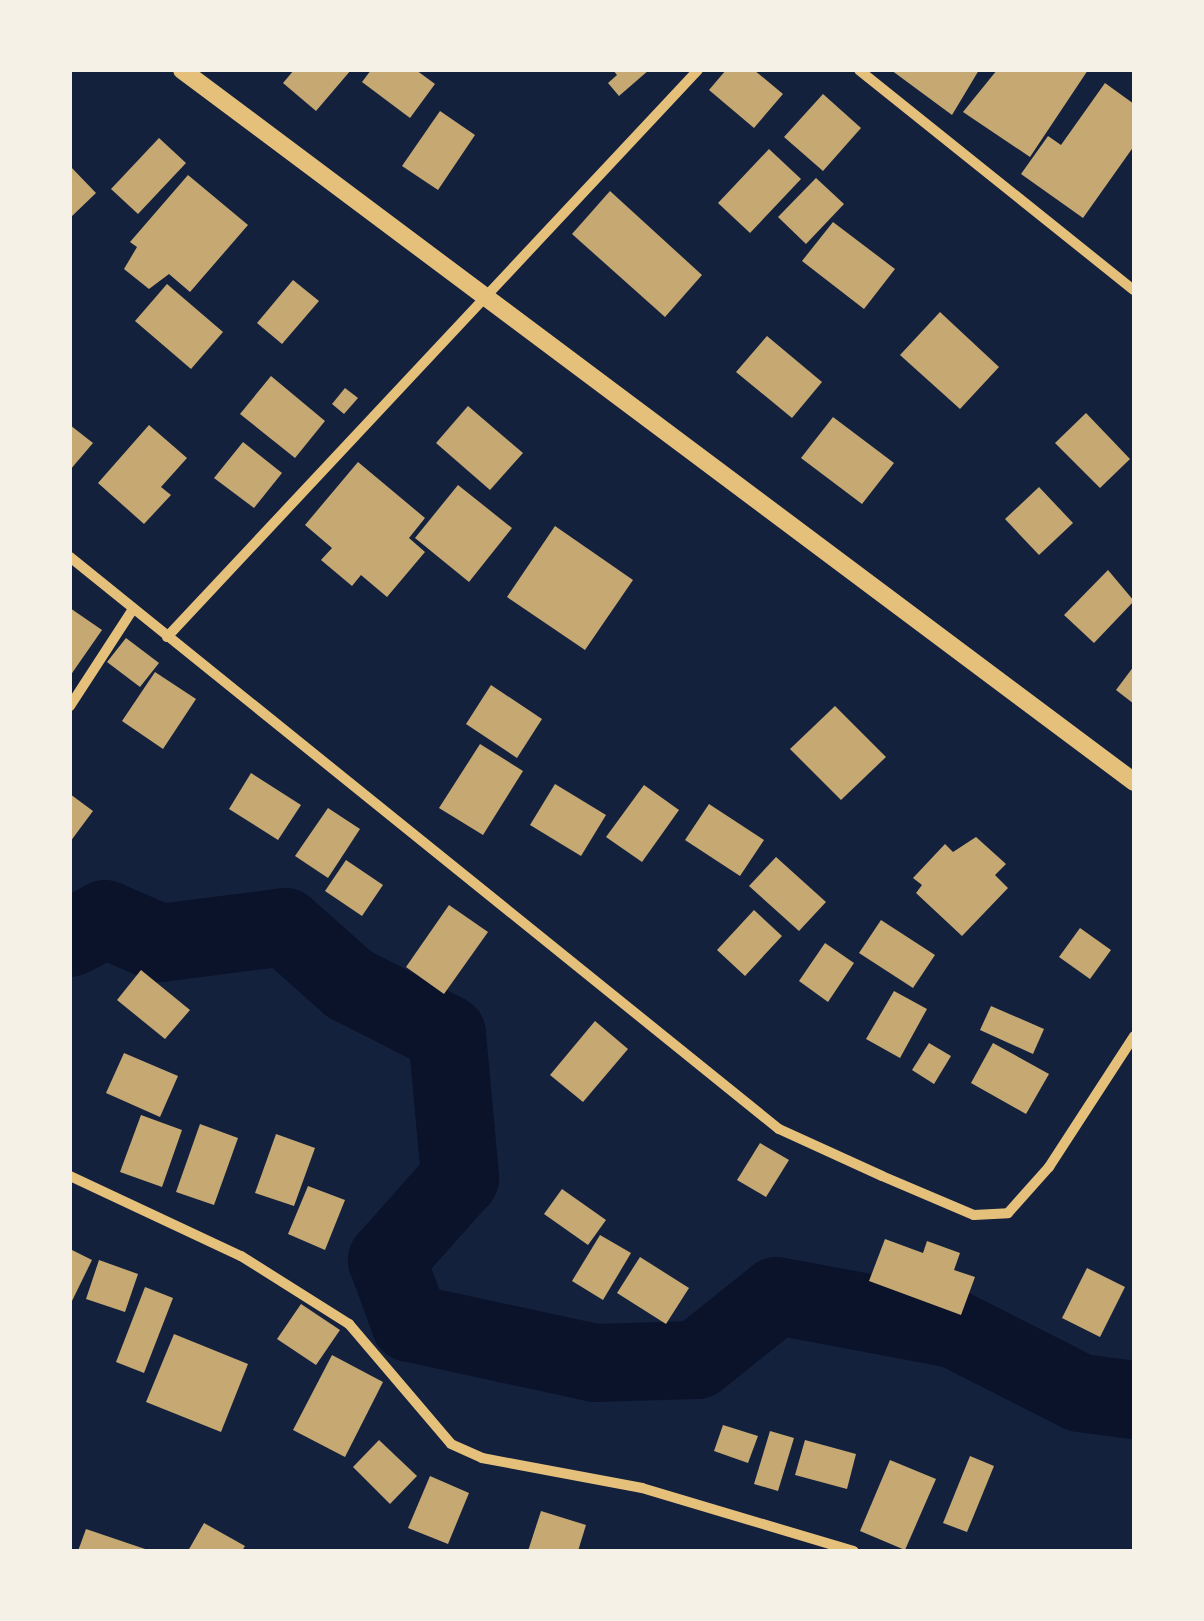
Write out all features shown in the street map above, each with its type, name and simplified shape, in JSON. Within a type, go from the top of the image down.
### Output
[{"type":"street","points":[[182,70],[482,299],[1134,782]]},
{"type":"street","points":[[167,637],[698,70]]},
{"type":"street","points":[[859,70],[1134,290]]},
{"type":"street","points":[[70,557],[779,1130],[974,1215],[994,1218],[1022,1204],[1134,1036]]},
{"type":"street","points":[[70,706],[133,609]]},
{"type":"street","points":[[70,1176],[241,1256],[349,1324],[451,1444],[482,1458],[642,1488],[854,1551]]},
{"type":"building","points":[[294,70],[351,70],[316,111],[283,83]]},
{"type":"building","points":[[371,70],[416,70],[435,84],[410,118],[362,82]]},
{"type":"building","points":[[613,70],[649,70],[619,96],[608,83],[617,75]]},
{"type":"building","points":[[726,70],[754,70],[783,94],[754,128],[709,90]]},
{"type":"building","points":[[891,70],[979,70],[952,115]]},
{"type":"building","points":[[997,70],[1088,70],[1030,157],[963,112]]},
{"type":"building","points":[[1105,83],[1134,104],[1134,146],[1083,218],[1021,174],[1048,136],[1061,145]]},
{"type":"building","points":[[823,94],[861,128],[823,171],[784,137]]},
{"type":"building","points":[[440,111],[475,135],[438,190],[402,166]]},
{"type":"building","points":[[159,138],[186,163],[138,214],[111,189]]},
{"type":"building","points":[[769,149],[801,179],[750,233],[718,203]]},
{"type":"building","points":[[70,166],[96,193],[70,218]]},
{"type":"building","points":[[188,175],[248,225],[190,292],[169,274],[149,289],[124,269],[137,247],[130,242]]},
{"type":"building","points":[[816,178],[844,204],[806,244],[778,217]]},
{"type":"building","points":[[610,191],[702,275],[665,317],[572,234]]},
{"type":"building","points":[[833,222],[895,269],[864,309],[802,261]]},
{"type":"building","points":[[293,280],[319,301],[282,344],[257,323]]},
{"type":"building","points":[[167,284],[223,332],[191,369],[135,321]]},
{"type":"building","points":[[940,312],[999,367],[960,409],[900,355]]},
{"type":"building","points":[[767,336],[822,382],[792,418],[736,372]]},
{"type":"building","points":[[271,376],[325,421],[295,458],[240,414]]},
{"type":"building","points":[[345,388],[358,398],[344,414],[332,404]]},
{"type":"building","points":[[468,406],[523,453],[490,490],[436,443]]},
{"type":"building","points":[[1086,413],[1130,459],[1100,488],[1055,443]]},
{"type":"building","points":[[833,417],[894,463],[862,504],[801,458]]},
{"type":"building","points":[[70,425],[93,443],[70,470]]},
{"type":"building","points":[[149,425],[187,458],[161,487],[171,495],[144,524],[98,483]]},
{"type":"building","points":[[243,442],[282,473],[254,508],[214,478]]},
{"type":"building","points":[[358,462],[425,518],[409,538],[425,552],[387,597],[361,575],[352,586],[321,560],[332,548],[305,525]]},
{"type":"building","points":[[458,485],[512,528],[469,582],[415,538]]},
{"type":"building","points":[[1039,487],[1073,523],[1039,555],[1005,519]]},
{"type":"building","points":[[555,526],[633,580],[585,650],[507,597]]},
{"type":"building","points":[[1108,570],[1134,601],[1094,643],[1064,615]]},
{"type":"building","points":[[70,608],[102,630],[70,676]]},
{"type":"building","points":[[126,638],[159,663],[140,687],[107,662]]},
{"type":"building","points":[[1134,666],[1134,704],[1116,690]]},
{"type":"building","points":[[155,672],[196,699],[163,749],[122,721]]},
{"type":"building","points":[[491,685],[542,719],[517,758],[466,724]]},
{"type":"building","points":[[835,706],[886,757],[841,800],[790,749]]},
{"type":"building","points":[[480,744],[523,771],[483,835],[439,808]]},
{"type":"building","points":[[251,773],[301,805],[278,840],[229,809]]},
{"type":"building","points":[[555,784],[606,815],[581,856],[530,825]]},
{"type":"building","points":[[644,785],[679,810],[642,862],[606,837]]},
{"type":"building","points":[[70,794],[93,811],[70,842]]},
{"type":"building","points":[[709,804],[764,840],[740,876],[685,840]]},
{"type":"building","points":[[328,808],[360,829],[328,878],[295,856]]},
{"type":"building","points":[[976,837],[1006,864],[995,875],[1008,888],[962,936],[916,893],[922,885],[913,878],[945,844],[953,852]]},
{"type":"building","points":[[776,857],[826,902],[799,931],[749,886]]},
{"type":"building","points":[[346,860],[383,885],[362,916],[325,891]]},
{"type":"building","points":[[449,905],[488,932],[444,994],[406,967]]},
{"type":"building","points":[[754,910],[782,936],[745,976],[717,950]]},
{"type":"building","points":[[881,920],[935,955],[913,988],[859,953]]},
{"type":"building","points":[[1080,928],[1111,950],[1090,979],[1059,957]]},
{"type":"building","points":[[825,943],[854,963],[828,1002],[799,981]]},
{"type":"building","points":[[141,970],[190,1010],[165,1039],[117,1000]]},
{"type":"building","points":[[894,991],[927,1009],[900,1058],[866,1039]]},
{"type":"building","points":[[991,1006],[1044,1029],[1033,1054],[980,1030]]},
{"type":"building","points":[[595,1021],[628,1049],[583,1102],[550,1075]]},
{"type":"building","points":[[929,1043],[951,1056],[934,1084],[912,1070]]},
{"type":"building","points":[[993,1043],[1049,1074],[1026,1114],[971,1083]]},
{"type":"building","points":[[124,1053],[178,1076],[160,1117],[106,1093]]},
{"type":"building","points":[[141,1115],[182,1130],[162,1187],[120,1172]]},
{"type":"building","points":[[200,1124],[238,1138],[214,1205],[176,1192]]},
{"type":"building","points":[[276,1134],[315,1148],[294,1206],[255,1193]]},
{"type":"building","points":[[760,1143],[789,1160],[766,1197],[737,1180]]},
{"type":"building","points":[[308,1186],[345,1200],[325,1250],[288,1234]]},
{"type":"building","points":[[562,1189],[606,1220],[588,1245],[544,1214]]},
{"type":"building","points":[[600,1235],[631,1253],[603,1300],[572,1281]]},
{"type":"building","points":[[885,1239],[923,1253],[927,1241],[960,1253],[954,1270],[975,1277],[961,1315],[869,1281]]},
{"type":"building","points":[[70,1249],[92,1260],[70,1305]]},
{"type":"building","points":[[640,1257],[689,1288],[666,1324],[617,1293]]},
{"type":"building","points":[[99,1260],[138,1274],[125,1312],[86,1299]]},
{"type":"building","points":[[1087,1268],[1125,1287],[1100,1337],[1062,1318]]},
{"type":"building","points":[[145,1287],[173,1298],[144,1373],[116,1362]]},
{"type":"building","points":[[301,1304],[340,1330],[316,1365],[277,1339]]},
{"type":"building","points":[[174,1334],[248,1364],[221,1432],[146,1402]]},
{"type":"building","points":[[332,1355],[383,1382],[345,1457],[293,1430]]},
{"type":"building","points":[[723,1425],[758,1436],[748,1463],[714,1451]]},
{"type":"building","points":[[770,1431],[794,1438],[778,1491],[754,1484]]},
{"type":"building","points":[[379,1440],[417,1476],[390,1504],[353,1467]]},
{"type":"building","points":[[805,1440],[856,1454],[847,1489],[795,1475]]},
{"type":"building","points":[[970,1456],[994,1466],[967,1532],[943,1523]]},
{"type":"building","points":[[890,1460],[936,1479],[905,1550],[860,1531]]},
{"type":"building","points":[[430,1476],[469,1493],[448,1544],[408,1528]]},
{"type":"building","points":[[541,1511],[586,1525],[578,1551],[528,1551]]},
{"type":"building","points":[[204,1523],[245,1546],[242,1551],[188,1551]]},
{"type":"building","points":[[86,1529],[148,1550],[148,1551],[78,1551]]},
{"type":"waterway","points":[[70,938],[105,919],[160,943],[285,927],[349,984],[447,1034],[460,1178],[387,1260],[410,1323],[595,1363],[697,1360],[777,1296],[954,1329],[1080,1393],[1134,1400]]}]
